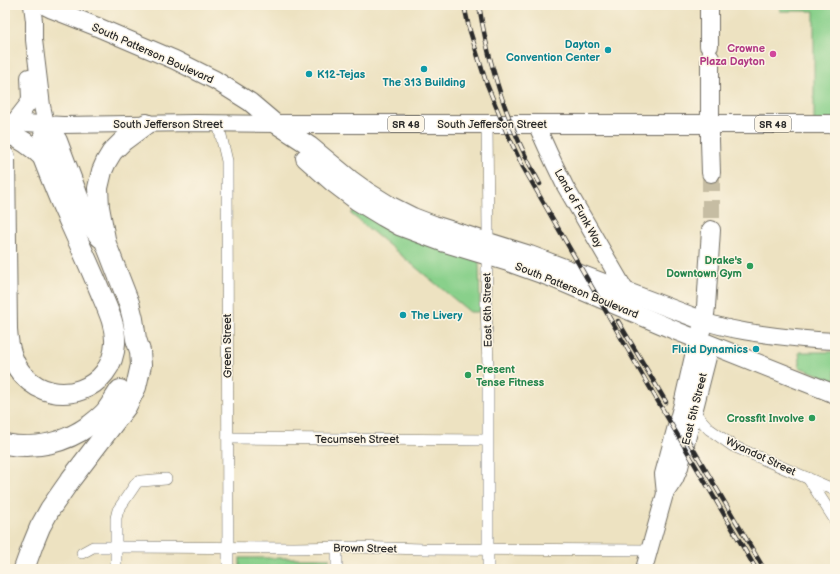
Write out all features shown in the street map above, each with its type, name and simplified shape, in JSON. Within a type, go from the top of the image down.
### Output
[{"type":"highway","points":[[5,160],[7,329],[11,354],[16,366],[23,376],[36,386],[52,393],[74,393],[85,389],[96,382],[109,365],[113,355],[115,343],[114,329],[111,318],[43,157],[43,140],[46,124]]},
{"type":"highway","points":[[46,124],[57,141],[90,224],[106,244]]},
{"type":"highway","points":[[24,569],[40,527],[50,509],[126,407],[136,387],[141,365],[140,351],[136,339],[129,303],[106,244],[98,201],[98,188],[102,171],[115,149],[123,141],[146,124]]},
{"type":"highway","points":[[8,126],[19,138],[34,148],[43,157]]},
{"type":"highway","points":[[13,445],[36,446],[51,444],[65,439],[81,431],[105,412],[123,385],[136,339]]},
{"type":"main road","name":"South Patterson Boulevard","points":[[44,5],[158,52],[198,71],[250,102],[276,124],[310,146],[362,188],[389,205],[413,217],[702,341],[835,394]]},
{"type":"main road","points":[[709,5],[711,172]]},
{"type":"main road","name":"South Patterson Boulevard","points":[[276,124],[296,150],[349,195],[391,222],[445,243],[530,255],[704,321]]},
{"type":"main road","name":"South Jefferson Street","points":[[276,124],[835,124]]},
{"type":"main road","points":[[320,155],[319,141],[321,135],[329,124]]},
{"type":"main road","name":"East 5th Street","points":[[702,341],[710,259],[711,230]]},
{"type":"street","points":[[32,5],[34,40],[42,106],[46,124]]},
{"type":"street","points":[[8,126],[28,104],[30,98],[30,65],[34,40]]},
{"type":"street","name":"South Jefferson Street","points":[[8,126],[46,124],[276,124]]},
{"type":"street","name":"Green Street","points":[[218,124],[227,161],[228,569]]},
{"type":"street","name":"East 6th Street","points":[[487,124],[488,249],[486,302],[488,366],[488,569]]},
{"type":"street","name":"Land of Funk Way","points":[[536,124],[565,186],[626,291]]},
{"type":"street","points":[[704,321],[728,328],[772,335],[811,340],[835,340]]},
{"type":"street","name":"East 5th Street","points":[[644,569],[665,494],[675,479],[680,467],[708,357],[702,341]]},
{"type":"street","name":"East 5th Street","points":[[665,494],[663,474],[682,404],[702,341]]},
{"type":"street","name":"Wyandot Street","points":[[694,412],[709,430],[733,446],[835,490]]},
{"type":"street","name":"Tecumseh Street","points":[[228,438],[487,440]]},
{"type":"street","points":[[808,478],[835,520]]},
{"type":"street","points":[[116,569],[116,518],[118,510],[137,482],[166,479]]},
{"type":"street","name":"Brown Street","points":[[82,553],[93,547],[337,547],[649,550]]},
{"type":"street","points":[[337,547],[337,569]]},
{"type":"green space","points":[[780,5],[835,5],[835,124],[814,124],[814,11],[780,11]]},
{"type":"green space","points":[[356,208],[479,261],[480,309],[478,312],[470,312],[351,214]]},
{"type":"green space","points":[[799,352],[835,352],[835,381],[799,367]]},
{"type":"green space","points":[[240,558],[329,558],[329,569],[240,569]]},
{"type":"tunnel","points":[[711,173],[711,230]]},
{"type":"railway","points":[[464,5],[469,28],[486,82],[506,131],[523,167],[756,569]]},
{"type":"railway","points":[[479,5],[488,52],[502,97],[519,141],[540,184]]},
{"type":"railway","points":[[618,321],[666,402]]},
{"type":"railway","points":[[688,440],[764,569]]},
{"type":"place","name":"Dayton Convention Center","points":[[608,50]]},
{"type":"place","name":"Crowne Plaza Dayton","points":[[773,54]]},
{"type":"place","name":"The 313 Building","points":[[424,69]]},
{"type":"place","name":"K12-Tejas","points":[[309,74]]},
{"type":"place","name":"Drake's Downtown Gym","points":[[750,266]]},
{"type":"place","name":"The Livery","points":[[403,315]]},
{"type":"place","name":"Fluid Dynamics","points":[[756,349]]},
{"type":"place","name":"Present Tense Fitness","points":[[468,375]]},
{"type":"place","name":"Crossfit Involve","points":[[812,418]]}]
